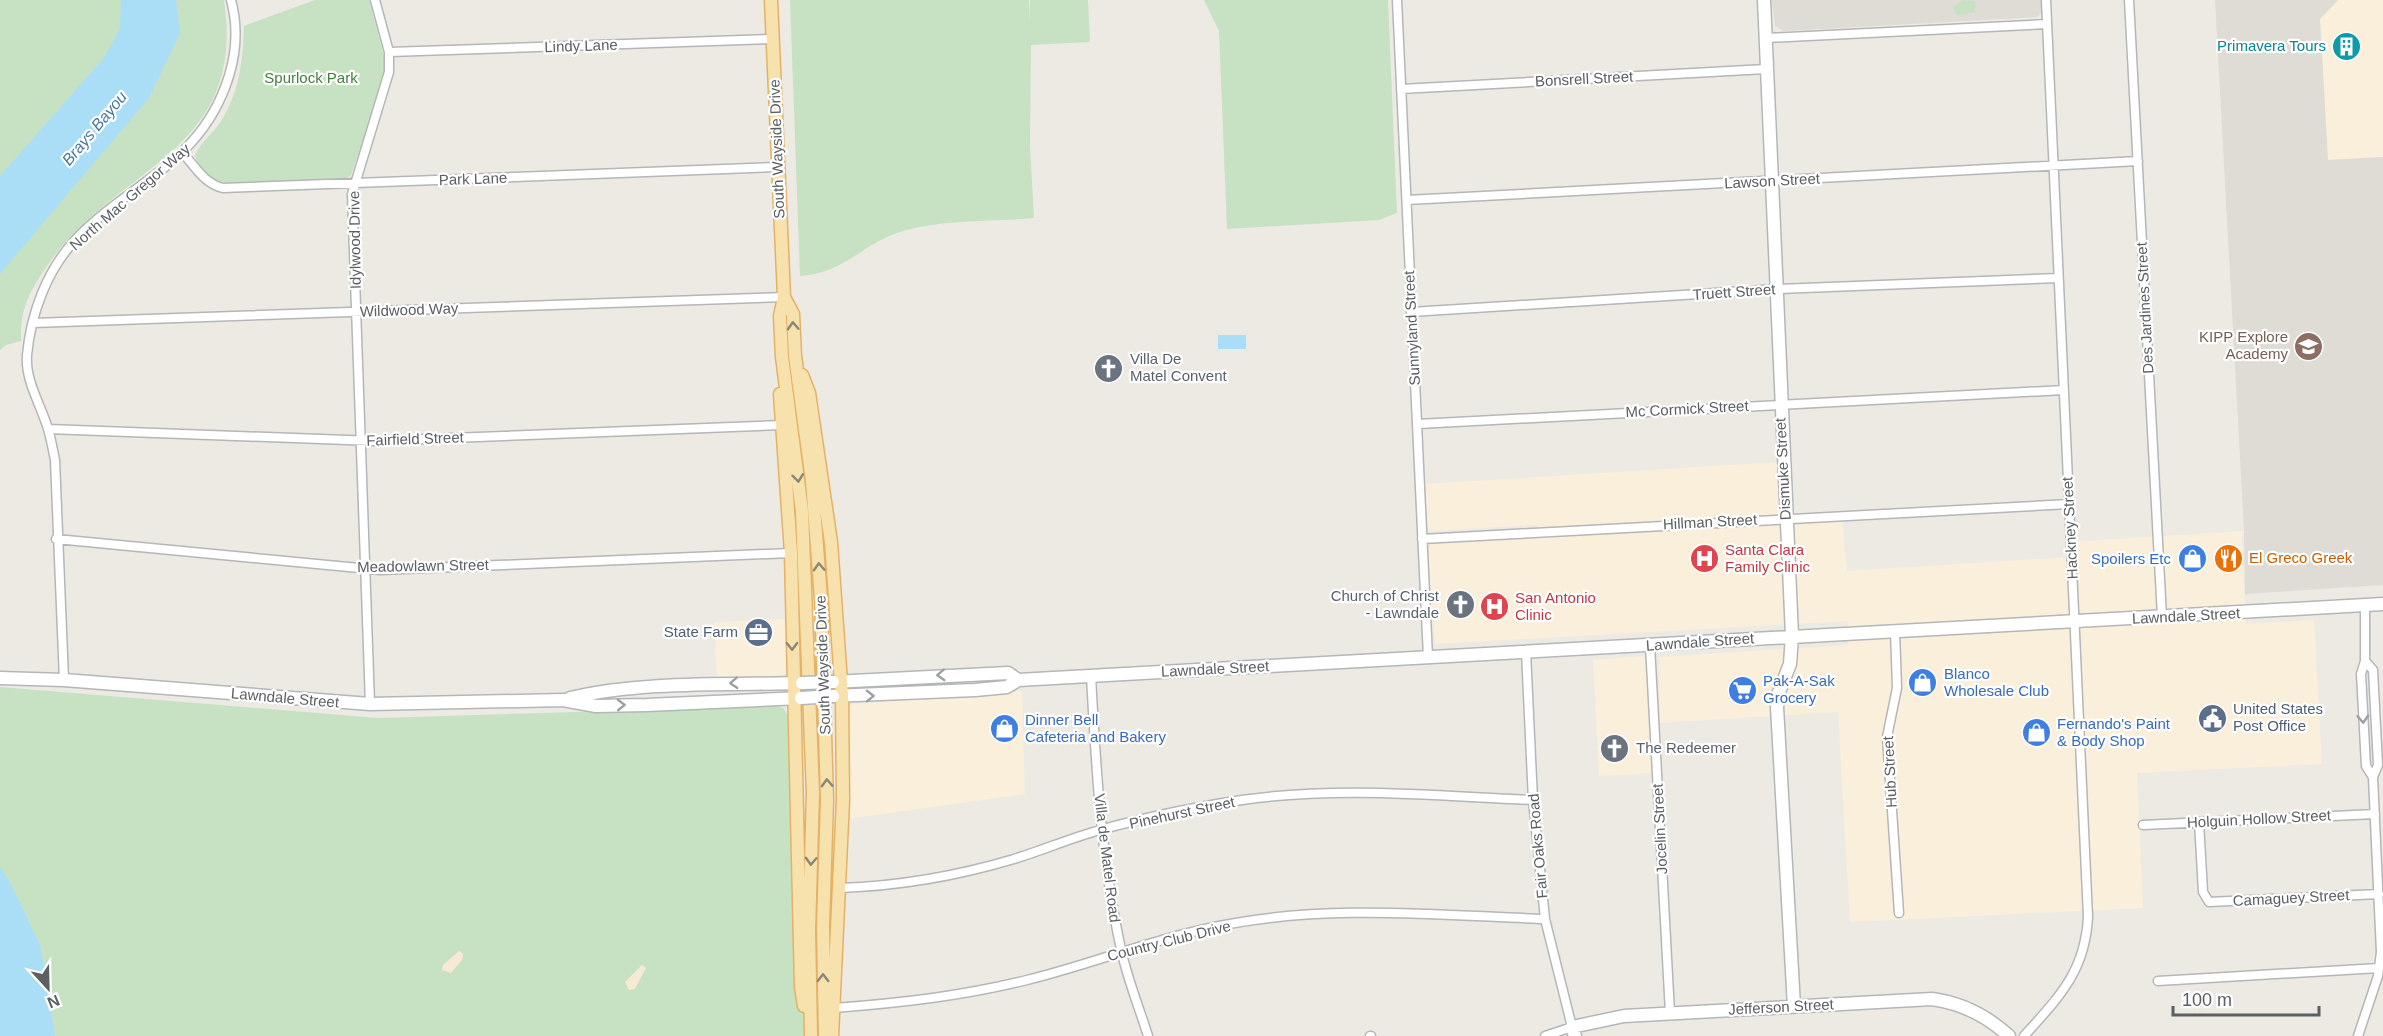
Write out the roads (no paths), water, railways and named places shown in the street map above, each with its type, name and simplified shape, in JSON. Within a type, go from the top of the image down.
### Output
[{"type":"main road","name":"South Wayside Drive","points":[[771,0],[784,297],[780,316],[812,481],[821,599],[827,800],[823,926],[825,1036]]},
{"type":"main road","name":"Dismuke Street","points":[[1764,0],[1770,181],[1778,289],[1780,404],[1792,636],[1790,664],[1779,692],[1777,707],[1794,1006]]},
{"type":"main road","name":"South Wayside Drive","points":[[789,357],[801,511],[813,793],[809,930],[810,1036]]},
{"type":"main road","points":[[789,357],[782,425],[798,698],[801,987],[810,1036]]},
{"type":"main road","points":[[789,357],[809,393],[831,542],[843,800],[832,1036]]},
{"type":"main road","name":"Lawndale Street","points":[[2,676],[370,704],[563,700],[596,706],[646,705],[975,690],[1007,687],[1018,680],[2383,604]]},
{"type":"main road","name":"Lawndale Street","points":[[563,700],[595,692],[975,674],[1008,673],[1018,680]]},
{"type":"main road","points":[[975,674],[975,690]]},
{"type":"main road","points":[[646,689],[646,705]]},
{"type":"main road","name":"Jefferson Street","points":[[1573,1032],[1624,1016],[1932,999],[1979,1013],[2009,1036]]},
{"type":"street","name":"North Mac Gregor Way","points":[[64,680],[56,540],[55,460],[48,429],[32,387],[27,357],[33,323],[40,295],[50,276],[76,239],[183,153],[206,128],[226,85],[234,60],[237,30],[231,0]]},
{"type":"street","name":"Idylwood Drive","points":[[370,704],[352,194],[389,72],[389,52],[375,0]]},
{"type":"street","name":"Sunnyland Street","points":[[1397,0],[1428,657]]},
{"type":"street","name":"Hackney Street","points":[[2025,1036],[2065,991],[2079,963],[2087,934],[2046,0]]},
{"type":"street","name":"Des Jardines Street","points":[[2129,0],[2162,617]]},
{"type":"street","points":[[1766,38],[2047,24]]},
{"type":"street","name":"Lindy Lane","points":[[389,52],[773,39]]},
{"type":"street","name":"Bonsrell Street","points":[[1401,89],[1766,69]]},
{"type":"street","name":"Park Lane","points":[[183,153],[206,180],[214,186],[223,188],[778,167]]},
{"type":"street","name":"Lawson Street","points":[[1407,200],[2138,161]]},
{"type":"street","name":"Truett Street","points":[[1411,312],[1778,289],[2058,278]]},
{"type":"street","name":"Wildwood Way","points":[[33,323],[784,297]]},
{"type":"street","name":"Mc Cormick Street","points":[[1418,424],[2064,390]]},
{"type":"street","name":"Fairfield Street","points":[[48,429],[361,441],[782,425]]},
{"type":"street","name":"Hillman Street","points":[[1422,539],[1785,517],[2069,504]]},
{"type":"street","name":"Meadowlawn Street","points":[[56,540],[367,569],[791,553]]},
{"type":"street","points":[[2358,1036],[2379,968],[2381,952],[2373,777],[2366,766],[2361,674],[2365,661],[2365,606]]},
{"type":"street","name":"Hub Street","points":[[1895,631],[1897,688],[1887,736],[1899,913]]},
{"type":"street","name":"Jocelin Street","points":[[1650,645],[1670,1013]]},
{"type":"street","name":"Fair Oaks Road","points":[[1526,652],[1533,800],[1545,919],[1573,1032]]},
{"type":"street","name":"Villa de Matel Road","points":[[1091,676],[1101,830],[1121,952],[1148,1036]]},
{"type":"street","name":"Pinehurst Street","points":[[840,888],[903,884],[962,873],[1014,859],[1101,830],[1242,800],[1294,795],[1373,793],[1533,800]]},
{"type":"street","name":"Holguin Hollow Street","points":[[2143,825],[2375,813]]},
{"type":"street","name":"Camaguey Street","points":[[2199,822],[2203,892],[2209,902],[2379,894]]},
{"type":"street","name":"Country Club Drive","points":[[834,1008],[914,1002],[965,994],[1029,980],[1220,925],[1314,914],[1405,914],[1545,919]]},
{"type":"street","points":[[2158,981],[2379,968]]},
{"type":"street","name":"Jefferson Street","points":[[1545,1036],[1573,1032]]},
{"type":"water","name":"Brays Bayou","points":[[121,0],[176,0],[180,33],[149,98],[0,274],[0,176],[103,59],[120,29]]},
{"type":"water","points":[[1218,335],[1246,335],[1246,349],[1218,349]]},
{"type":"water","points":[[0,867],[11,884],[40,945],[55,1036],[0,1036]]},
{"type":"place","name":"Primavera Tours","points":[[2347,46]]},
{"type":"place","name":"KIPP Explore Academy","points":[[2309,346]]},
{"type":"place","name":"Villa De Matel Convent","points":[[1109,368]]},
{"type":"place","name":"El Greco Greek","points":[[2228,558]]},
{"type":"place","name":"Santa Clara Family Clinic","points":[[1704,559]]},
{"type":"place","name":"Spoilers Etc","points":[[2192,559]]},
{"type":"place","name":"Church of Christ - Lawndale","points":[[1460,605]]},
{"type":"place","name":"San Antonio Clinic","points":[[1494,607]]},
{"type":"place","name":"State Farm","points":[[759,632]]},
{"type":"place","name":"Blanco Wholesale Club","points":[[1923,683]]},
{"type":"place","name":"Pak-A-Sak Grocery","points":[[1742,690]]},
{"type":"place","name":"United States Post Office","points":[[2212,718]]},
{"type":"place","name":"Dinner Bell Cafeteria and Bakery","points":[[1004,729]]},
{"type":"place","name":"Fernando's Paint & Body Shop","points":[[2036,733]]},
{"type":"place","name":"The Redeemer","points":[[1615,748]]},
{"type":"park label","name":"Spurlock Park","points":[[311,78]]}]
